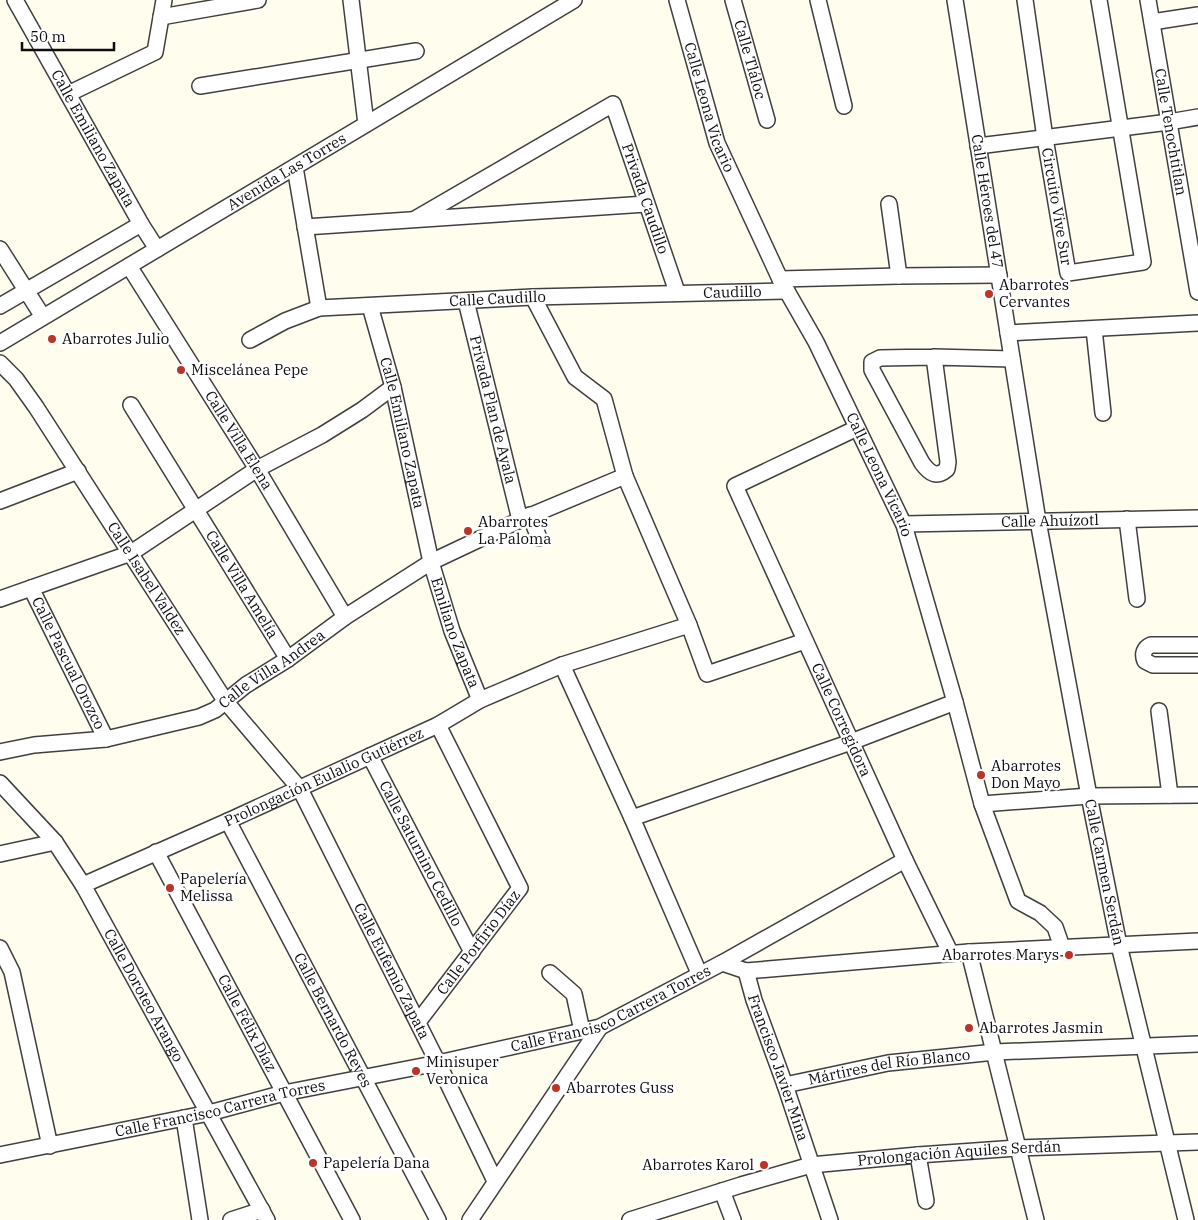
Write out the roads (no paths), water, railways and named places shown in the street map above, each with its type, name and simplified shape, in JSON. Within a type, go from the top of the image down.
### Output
[{"type":"street","name":"Calle Emiliano Zapata","points":[[15,0],[141,224],[157,249]]},
{"type":"street","points":[[68,94],[155,52],[164,0]]},
{"type":"street","points":[[162,17],[258,0]]},
{"type":"street","points":[[351,0],[366,124]]},
{"type":"street","name":"Calle Leona Vicario","points":[[677,0],[717,143],[783,285],[816,342],[904,524],[982,804],[1018,901],[1040,913],[1055,927],[1062,947]]},
{"type":"street","name":"Calle Tláloc","points":[[733,0],[767,120]]},
{"type":"street","points":[[818,0],[844,106]]},
{"type":"street","name":"Calle Héroes del 47","points":[[955,0],[1038,521]]},
{"type":"street","points":[[1025,0],[1045,138]]},
{"type":"street","points":[[1099,0],[1122,128]]},
{"type":"street","name":"Calle Tenochtitlan","points":[[1148,0],[1198,292]]},
{"type":"street","name":"Avenida Las Torres","points":[[0,343],[366,124],[564,2]]},
{"type":"street","points":[[1152,22],[1198,15]]},
{"type":"street","points":[[200,86],[416,51]]},
{"type":"street","name":"Privada Caudillo","points":[[415,219],[613,104],[677,292]]},
{"type":"street","points":[[978,146],[1198,117]]},
{"type":"street","name":"Circuito Vive Sur","points":[[1045,138],[1068,273],[1143,262],[1122,128]]},
{"type":"street","points":[[295,166],[319,308]]},
{"type":"street","points":[[305,226],[646,204]]},
{"type":"street","points":[[889,204],[899,276]]},
{"type":"street","points":[[0,306],[141,224]]},
{"type":"street","points":[[3,259],[43,317]]},
{"type":"street","name":"Calle Villa Elena","points":[[129,266],[257,469],[345,617]]},
{"type":"street","name":"Caudillo","points":[[677,292],[899,276],[999,276]]},
{"type":"street","name":"Calle Caudillo","points":[[250,340],[285,321],[319,308],[677,292]]},
{"type":"street","points":[[533,297],[574,377],[604,399],[625,476],[707,674],[805,641]]},
{"type":"street","name":"Privada Plan de Ayala","points":[[466,301],[525,518],[539,538]]},
{"type":"street","name":"Calle Emiliano Zapata","points":[[370,306],[394,387],[431,562]]},
{"type":"street","points":[[1008,333],[1198,323]]},
{"type":"street","points":[[1094,329],[1104,413]]},
{"type":"street","points":[[934,357],[948,462],[948,469],[941,474],[935,475],[927,470],[922,463],[872,370],[872,362],[880,358],[934,357],[1012,359]]},
{"type":"street","name":"Calle Isabel Valdez","points":[[0,363],[16,378],[132,553],[226,702],[300,789]]},
{"type":"street","points":[[0,599],[132,553],[257,469],[322,435],[394,387]]},
{"type":"street","name":"Calle Villa Amelía","points":[[130,406],[288,659]]},
{"type":"street","name":"Calle Corregidora","points":[[857,428],[735,486],[904,860],[951,954]]},
{"type":"street","points":[[0,501],[78,471]]},
{"type":"street","name":"Calle Villa Andrea","points":[[0,752],[34,745],[106,739],[199,717],[215,710],[246,684],[288,659],[345,617],[431,562],[525,518],[625,476]]},
{"type":"street","name":"Calle Ahuízotl","points":[[904,524],[1198,518]]},
{"type":"street","points":[[1127,519],[1137,599]]},
{"type":"street","name":"Calle Carmen Serdán","points":[[1038,521],[1089,796],[1119,945],[1186,1220]]},
{"type":"street","name":"Emiliano Zapata","points":[[431,562],[452,631],[480,700]]},
{"type":"street","name":"Calle Pascual Orozco","points":[[31,588],[106,739]]},
{"type":"street","name":"Prolongación Eulalio Gutiérrez","points":[[83,885],[300,789],[438,725],[480,700],[562,664],[688,625]]},
{"type":"street","points":[[1198,645],[1151,645],[1143,655],[1145,661],[1153,665],[1198,665]]},
{"type":"street","points":[[562,664],[632,818],[699,973]]},
{"type":"street","points":[[632,818],[851,742],[955,702]]},
{"type":"street","points":[[1159,711],[1170,795]]},
{"type":"street","name":"Calle Porfirio Díaz","points":[[418,1022],[520,888],[438,725]]},
{"type":"street","name":"Calle Saturnino Cedillo","points":[[370,756],[472,952]]},
{"type":"street","name":"Calle Doroteo Arango","points":[[0,784],[55,842],[83,885],[264,1215]]},
{"type":"street","name":"Calle Eufemio Zapata","points":[[300,789],[418,1022],[495,1181]]},
{"type":"street","points":[[982,804],[1089,796],[1198,795]]},
{"type":"street","name":"Calle Bernardo Reyes","points":[[228,821],[438,1220]]},
{"type":"street","points":[[0,854],[55,842]]},
{"type":"street","name":"Calle Félix Díaz","points":[[156,852],[352,1220]]},
{"type":"street","name":"Calle Francisco Carrera Torres","points":[[0,1155],[209,1113],[284,1093],[438,1063],[600,1027],[699,973],[722,963],[904,860]]},
{"type":"street","points":[[722,963],[746,971],[969,952],[1198,941]]},
{"type":"street","points":[[0,948],[12,972],[50,1146]]},
{"type":"street","points":[[969,952],[1036,1220]]},
{"type":"street","name":"Francisco Javier Mina","points":[[746,971],[754,1000],[785,1085],[830,1220]]},
{"type":"street","points":[[550,973],[574,994],[582,1031]]},
{"type":"street","points":[[470,1220],[600,1027]]},
{"type":"street","name":"Mártires del Río Blanco","points":[[785,1085],[888,1063],[995,1052],[1198,1044]]},
{"type":"street","points":[[184,1118],[200,1220]]},
{"type":"street","name":"Prolongación Aquiles Serdán","points":[[630,1220],[811,1165],[1017,1148],[1198,1142]]},
{"type":"street","points":[[918,1155],[926,1200]]},
{"type":"street","points":[[722,1191],[733,1220]]},
{"type":"street","points":[[231,1220],[264,1215]]},
{"type":"place","name":"Abarrotes Cervantes","points":[[989,294]]},
{"type":"place","name":"Abarrotes Julio","points":[[52,339]]},
{"type":"place","name":"Miscelánea Pepe","points":[[181,370]]},
{"type":"place","name":"Abarrotes La Paloma","points":[[468,531]]},
{"type":"place","name":"Abarrotes Don Mayo","points":[[981,775]]},
{"type":"place","name":"Papelería Melissa","points":[[170,888]]},
{"type":"place","name":"Abarrotes Marys","points":[[1069,955]]},
{"type":"place","name":"Abarrotes Jasmin","points":[[969,1028]]},
{"type":"place","name":"Minisuper Veronica","points":[[416,1071]]},
{"type":"place","name":"Abarrotes Guss","points":[[556,1088]]},
{"type":"place","name":"Papelería Dana","points":[[313,1163]]},
{"type":"place","name":"Abarrotes Karol","points":[[764,1165]]}]
